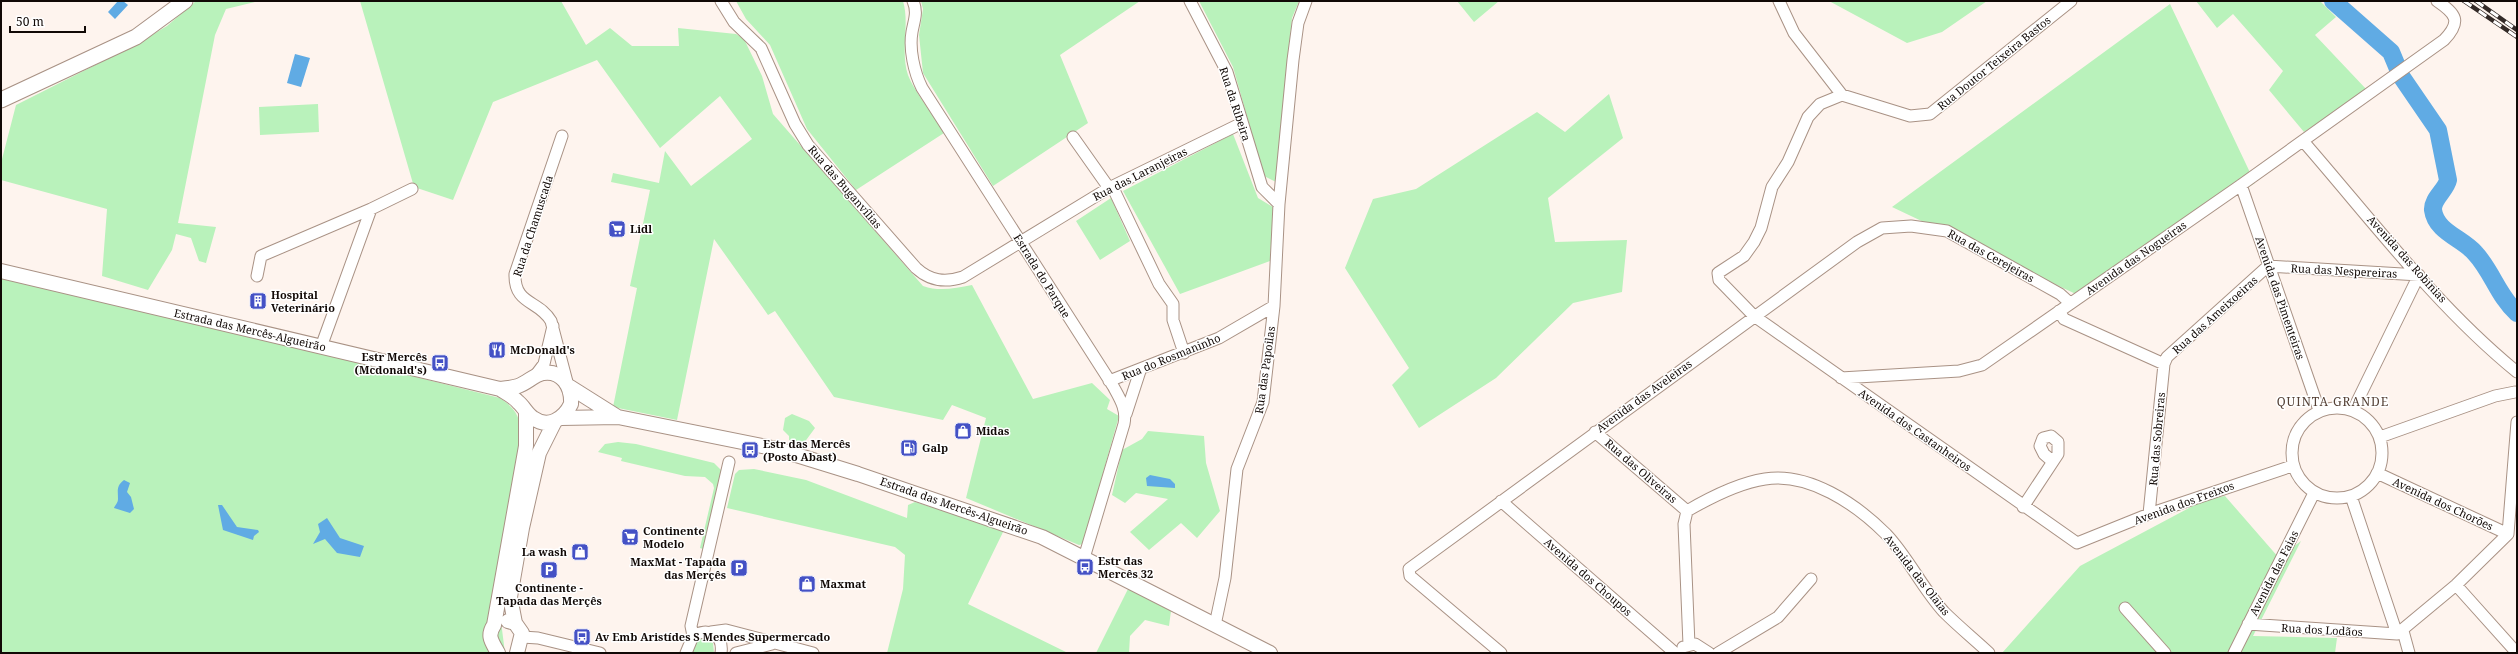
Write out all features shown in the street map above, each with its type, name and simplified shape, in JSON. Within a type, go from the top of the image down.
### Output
[{"type":"main road","points":[[1,100],[136,37],[185,1]]},
{"type":"street","name":"Rua das Buganvílias","points":[[721,1],[734,22],[761,48],[803,138],[922,274],[935,280],[955,279],[1021,243]]},
{"type":"street","name":"Estrada do Parque","points":[[913,1],[916,12],[912,38],[918,80],[1110,381],[1126,414]]},
{"type":"street","name":"Rua da Ribeira","points":[[1190,1],[1227,72],[1262,188],[1279,204]]},
{"type":"street","name":"Rua das Papoilas","points":[[1215,625],[1224,586],[1237,469],[1263,402],[1274,306],[1279,204],[1298,23],[1306,1]]},
{"type":"street","points":[[1754,316],[1724,286],[1719,280],[1718,273],[1744,256],[1754,242],[1761,228],[1772,187],[1788,162],[1808,117],[1820,104],[1842,95],[1794,34],[1779,1]]},
{"type":"street","name":"Rua Doutor Teixeira Bastos","points":[[1842,95],[1910,116],[1930,114],[2071,1]]},
{"type":"street","name":"Avenida das Nogueiras","points":[[1841,378],[1969,370],[1982,365],[2241,186],[2444,40],[2454,26],[2454,14],[2436,1]]},
{"type":"street","name":"Rua das Laranjeiras","points":[[1021,243],[1110,187],[1242,123]]},
{"type":"street","name":"Rua da Chamuscada","points":[[562,136],[515,274],[515,282],[520,295],[546,313],[553,325],[568,385]]},
{"type":"street","points":[[1074,137],[1110,187],[1160,284],[1173,304],[1173,320],[1184,353]]},
{"type":"street","name":"Avenida das Robínias","points":[[2303,141],[2419,275],[2478,338],[2517,372]]},
{"type":"street","name":"Avenida das Pimenteiras","points":[[2241,186],[2319,410]]},
{"type":"street","points":[[257,276],[261,256],[371,209],[412,189]]},
{"type":"street","points":[[321,347],[371,209]]},
{"type":"street","name":"Rua das Cerejeiras","points":[[1882,228],[1911,226],[1947,231],[2060,294],[2070,303]]},
{"type":"street","name":"Avenida das Aveleiras","points":[[1501,653],[1410,576],[1409,569],[1856,242],[1882,228]]},
{"type":"street","name":"Rua das Nespereiras","points":[[2268,266],[2419,275]]},
{"type":"street","name":"Rua das Ameixoeiras","points":[[2164,364],[2167,358],[2268,266]]},
{"type":"street","name":"Estrada das Mercês-Algueirão","points":[[1,271],[500,389],[518,386],[532,378],[552,373],[618,417]]},
{"type":"street","points":[[2353,410],[2419,275]]},
{"type":"street","name":"Rua do Rosmaninho","points":[[1110,381],[1140,371],[1219,338],[1274,306]]},
{"type":"street","points":[[2059,312],[2064,319],[2164,364]]},
{"type":"street","name":"Avenida dos Castanheiros","points":[[1754,316],[2023,507],[2077,543]]},
{"type":"street","points":[[553,325],[544,364],[522,393],[525,410],[526,446],[494,625],[490,639],[498,652],[512,652],[519,646],[538,638],[600,653]]},
{"type":"street","name":"Rua das Sobreiras","points":[[2149,514],[2164,364]]},
{"type":"street","points":[[1084,558],[1140,371]]},
{"type":"street","points":[[515,623],[510,597],[522,528],[539,453],[558,420],[571,404],[568,385]]},
{"type":"street","name":"Estrada das Mercês-Algueirão","points":[[500,389],[539,422],[618,417],[807,457],[1027,531],[1084,558],[1270,653]]},
{"type":"street","points":[[2380,437],[2516,390]]},
{"type":"street","points":[[2341,407],[2353,410],[2373,425],[2380,437],[2382,449],[2378,473],[2370,484],[2351,496],[2337,498],[2314,493],[2304,485],[2292,466],[2291,450],[2299,426],[2308,417],[2319,410],[2341,407]]},
{"type":"street","points":[[2400,633],[2456,585],[2508,534],[2517,422]]},
{"type":"street","name":"Rua das Oliveiras","points":[[1595,432],[1687,510]]},
{"type":"street","points":[[2023,507],[2050,468],[2052,461]]},
{"type":"street","points":[[686,653],[693,636],[691,626],[697,608],[729,462]]},
{"type":"street","name":"Avenida dos Freixos","points":[[2077,543],[2149,514],[2292,466]]},
{"type":"street","name":"Avenida dos Chorões","points":[[2378,473],[2508,534]]},
{"type":"street","name":"Avenida das Olaias","points":[[1687,510],[1729,490],[1766,479],[1796,479],[1823,490],[1852,506],[1886,534],[1944,611],[1989,653]]},
{"type":"street","name":"Avenida das Faias","points":[[2234,653],[2314,493]]},
{"type":"street","points":[[2351,496],[2400,633],[2409,653]]},
{"type":"street","name":"Avenida dos Choupos","points":[[1501,501],[1676,653]]},
{"type":"street","points":[[1687,510],[1684,524],[1689,645]]},
{"type":"street","points":[[1718,653],[1778,616],[1811,579]]},
{"type":"street","points":[[2456,585],[2517,653]]},
{"type":"street","points":[[697,608],[699,617],[710,632],[720,640],[721,653]]},
{"type":"street","points":[[2125,608],[2165,653]]},
{"type":"street","points":[[494,625],[508,620],[515,623],[521,629],[519,646]]},
{"type":"street","name":"Rua dos Lodãos","points":[[2248,624],[2400,633]]},
{"type":"street","points":[[693,636],[699,632],[726,630],[813,653]]},
{"type":"street","points":[[736,653],[774,643]]},
{"type":"street","points":[[1676,653],[1689,645],[1702,646],[1709,653]]},
{"type":"green space","points":[[196,1],[259,1],[226,9],[215,35],[178,223],[216,227],[206,263],[199,261],[191,238],[176,234],[172,250],[148,290],[102,276],[107,209],[1,180],[1,163],[16,105],[135,45],[167,26]]},
{"type":"green space","points":[[360,1],[561,1],[586,45],[610,28],[632,46],[679,46],[678,28],[736,34],[744,39],[762,76],[773,114],[923,286],[941,289],[972,285],[1033,399],[1092,383],[1110,400],[1107,409],[1119,416],[1083,544],[1079,545],[966,498],[986,418],[952,405],[943,420],[834,397],[775,311],[768,315],[714,239],[677,420],[613,407],[637,288],[630,286],[650,190],[611,182],[613,173],[659,183],[665,151],[691,186],[752,139],[720,96],[660,148],[597,60],[493,102],[453,200],[414,187]]},
{"type":"green space","points":[[736,1],[903,1],[906,19],[905,57],[908,75],[915,89],[944,133],[856,190],[807,129],[770,45],[746,19]]},
{"type":"green space","points":[[921,1],[1140,1],[1060,55],[1088,123],[993,186],[923,73],[919,35],[923,9]]},
{"type":"green space","points":[[1199,1],[1299,1],[1292,18],[1276,182],[1264,176],[1233,67]]},
{"type":"green space","points":[[1457,1],[1499,1],[1474,22]]},
{"type":"green space","points":[[1829,1],[1987,1],[1942,32],[1907,43]]},
{"type":"green space","points":[[2196,1],[2320,1],[2336,17],[2315,35],[2367,90],[2304,132],[2269,90],[2283,71],[2233,14],[2217,28]]},
{"type":"green space","points":[[2170,4],[2255,183],[2080,296],[1892,207]]},
{"type":"green space","points":[[1609,94],[1623,138],[1548,198],[1555,242],[1627,240],[1622,292],[1573,303],[1496,378],[1419,428],[1392,385],[1409,368],[1345,268],[1373,199],[1416,189],[1537,112],[1565,132]]},
{"type":"green space","points":[[318,104],[319,132],[260,135],[259,107]]},
{"type":"green space","points":[[1233,134],[1258,198],[1273,207],[1270,261],[1180,294],[1123,191]]},
{"type":"green space","points":[[1111,198],[1130,241],[1100,260],[1076,221]]},
{"type":"green space","points":[[1,273],[500,398],[516,413],[521,434],[497,590],[505,653],[1,653]]},
{"type":"green space","points":[[792,414],[809,421],[815,428],[804,443],[789,440],[789,436],[783,430],[785,418]]},
{"type":"green space","points":[[1148,431],[1204,436],[1206,463],[1220,511],[1197,538],[1181,523],[1149,550],[1130,532],[1168,499],[1136,493],[1125,503],[1112,495],[1122,450],[1142,439]]},
{"type":"green space","points":[[618,442],[636,444],[714,463],[722,471],[703,549],[700,548],[714,488],[713,484],[705,477],[685,476],[621,461],[622,458],[598,452],[605,444]]},
{"type":"green space","points":[[754,469],[806,480],[907,518],[908,505],[915,502],[1004,530],[968,604],[1068,653],[887,653],[903,589],[905,555],[895,547],[727,508],[735,474],[739,470]]},
{"type":"green space","points":[[2225,496],[2279,558],[2301,541],[2253,636],[2337,638],[2335,653],[2002,653],[2080,566],[2204,500]]},
{"type":"green space","points":[[1128,589],[1171,611],[1169,626],[1145,620],[1130,636],[1129,653],[1096,653]]},
{"type":"green space","points":[[701,638],[713,643],[714,653],[691,653],[696,642]]},
{"type":"water","points":[[118,1],[123,1],[128,5],[115,19],[108,12]]},
{"type":"water","points":[[295,54],[310,58],[301,87],[287,83]]},
{"type":"water","points":[[1150,475],[1170,479],[1175,484],[1175,488],[1147,486],[1146,478]]},
{"type":"water","points":[[124,480],[130,483],[127,492],[131,497],[134,509],[130,513],[114,508],[118,500],[119,487],[121,482]]},
{"type":"water","points":[[218,505],[222,505],[237,527],[258,530],[259,532],[254,536],[253,540],[223,530]]},
{"type":"water","points":[[327,518],[340,538],[364,546],[360,557],[337,553],[325,539],[313,544],[320,532],[318,524]]},
{"type":"waterway","points":[[2333,1],[2391,52],[2401,76],[2438,130],[2448,180],[2433,206],[2435,218],[2444,229],[2475,253],[2481,260],[2505,299],[2517,313]]},
{"type":"railway","points":[[2464,1],[2517,37]]},
{"type":"railway","points":[[2476,1],[2517,30]]},
{"type":"place","name":"Lidl","points":[[617,229]]},
{"type":"place","name":"Hospital Veterinário","points":[[258,301]]},
{"type":"place","name":"McDonald's","points":[[497,350]]},
{"type":"place","name":"Estr Mercês (Mcdonald's)","points":[[440,363]]},
{"type":"place","name":"Midas","points":[[963,431]]},
{"type":"place","name":"Galp","points":[[909,448]]},
{"type":"place","name":"Estr das Mercês (Posto Abast)","points":[[750,450]]},
{"type":"place","name":"Continente Modelo","points":[[630,537]]},
{"type":"place","name":"La wash","points":[[580,552]]},
{"type":"place","name":"Estr das Mercês 32","points":[[1085,567]]},
{"type":"place","name":"MaxMat - Tapada das Merçês","points":[[739,568]]},
{"type":"place","name":"Continente - Tapada das Merçês","points":[[549,570]]},
{"type":"place","name":"Maxmat","points":[[807,584]]},
{"type":"place","name":"Av Emb Aristídes S Mendes Supermercado","points":[[582,637]]},
{"type":"district","name":"QUINTA GRANDE","points":[[2333,402]]}]
